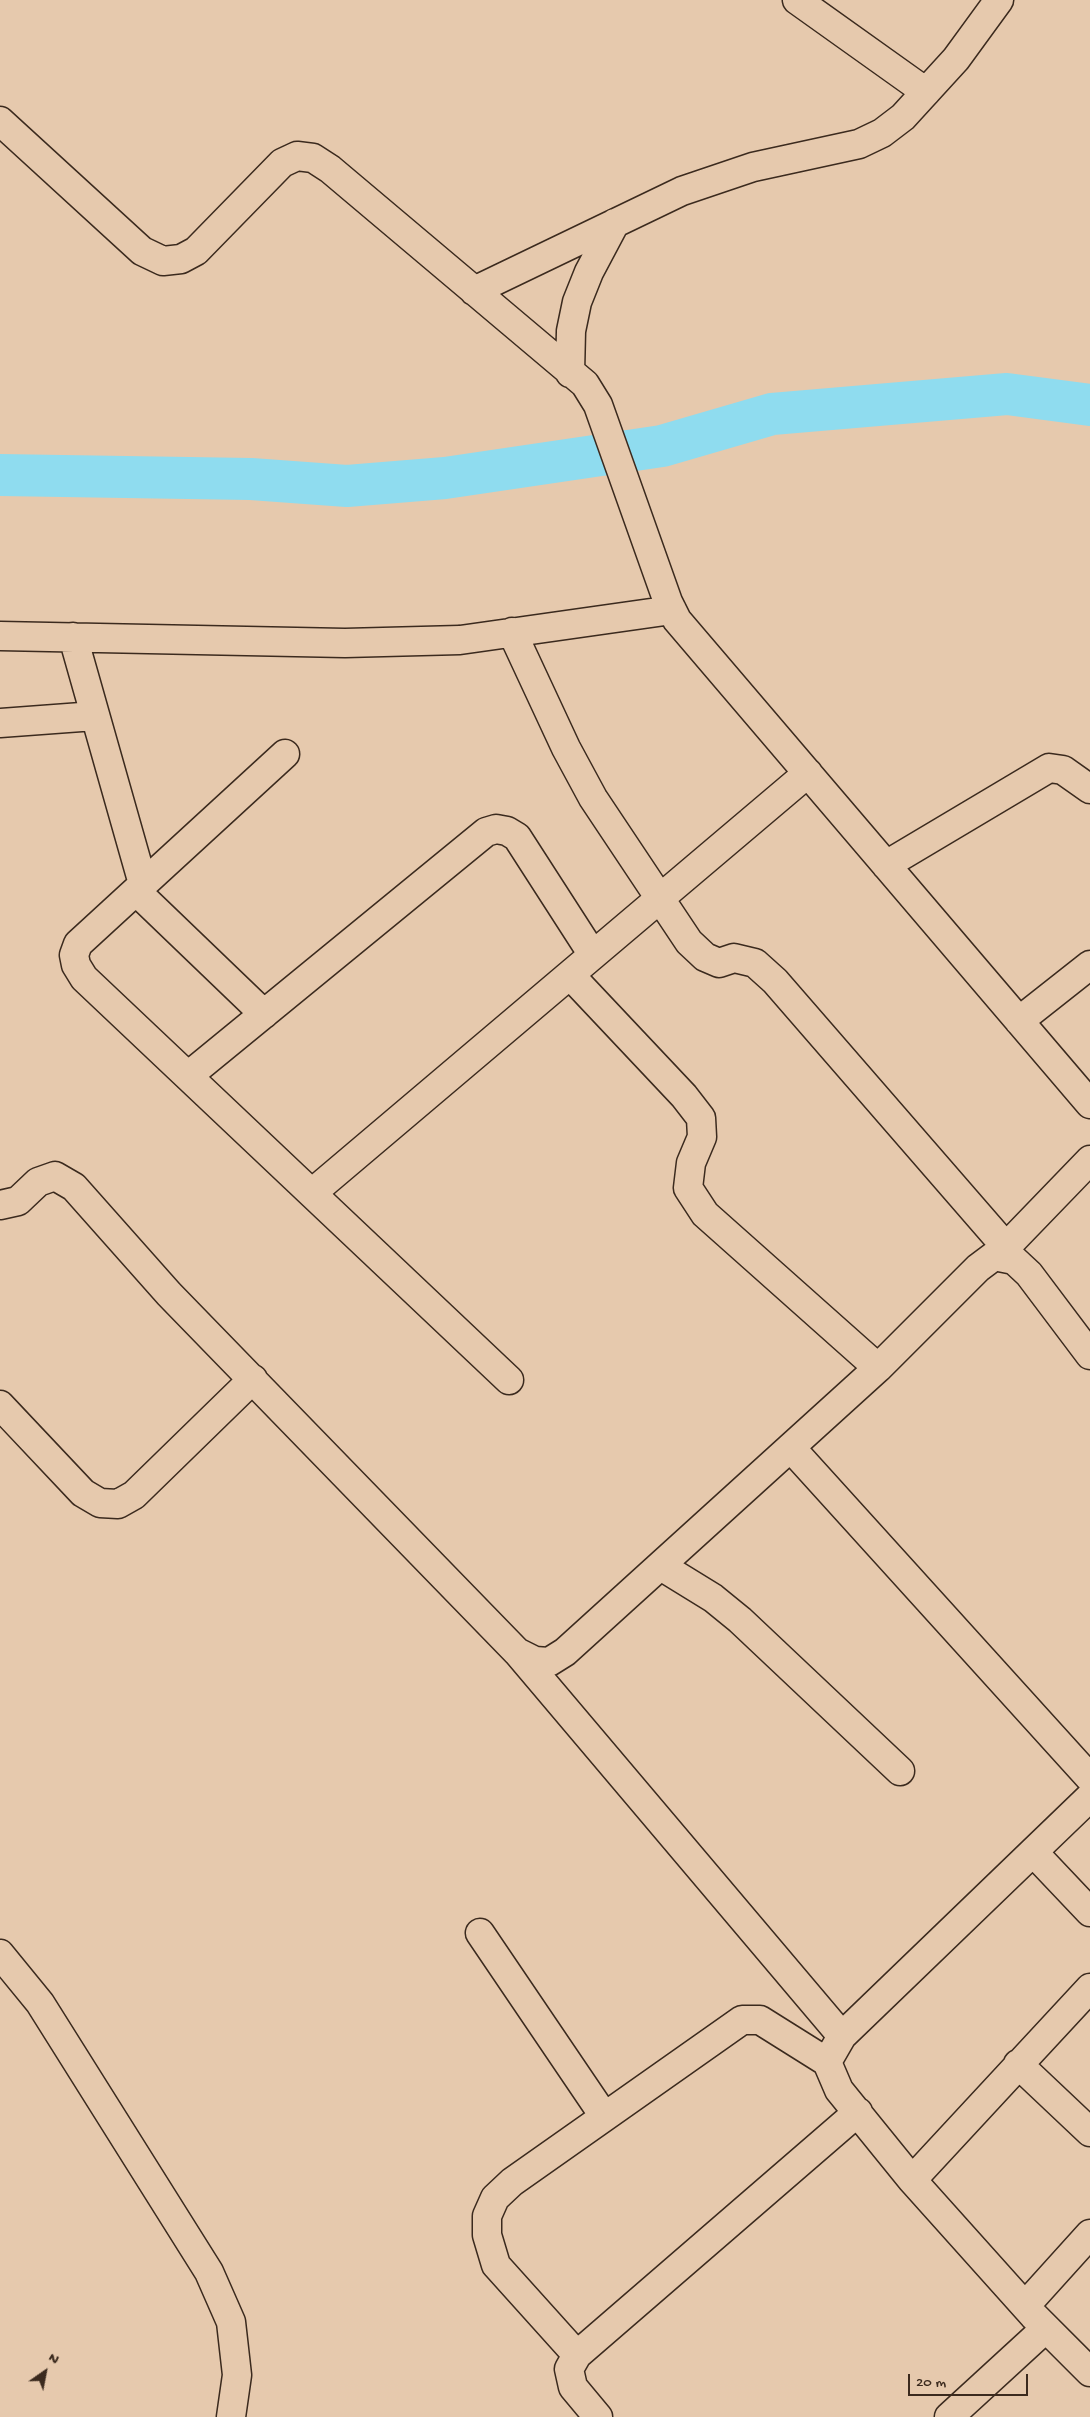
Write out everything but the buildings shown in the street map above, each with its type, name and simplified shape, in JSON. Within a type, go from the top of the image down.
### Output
[{"type":"street","points":[[797,0],[926,92]]},
{"type":"street","points":[[474,291],[682,191],[753,167],[858,144],[882,133],[903,118],[956,59],[999,0]]},
{"type":"street","points":[[0,121],[142,251],[163,261],[180,259],[196,250],[282,163],[297,156],[314,158],[330,169],[585,384],[598,405],[623,480],[677,620],[1090,1104]]},
{"type":"street","points":[[570,373],[571,331],[577,302],[589,272],[616,223]]},
{"type":"street","points":[[0,636],[345,643],[460,640],[672,610]]},
{"type":"street","points":[[512,632],[570,756],[593,798],[689,942],[705,958],[719,963],[734,958],[755,963],[776,981],[1000,1251],[1014,1260],[1029,1274],[1090,1354]]},
{"type":"street","points":[[73,637],[140,887],[264,1014]]},
{"type":"street","points":[[0,723],[95,716]]},
{"type":"street","points":[[285,754],[78,944],[74,955],[76,966],[84,978],[509,1380]]},
{"type":"street","points":[[886,865],[1049,768],[1063,770],[1090,789]]},
{"type":"street","points":[[312,1193],[808,773]]},
{"type":"street","points":[[188,1076],[486,832],[496,829],[507,831],[517,837],[593,955]]},
{"type":"street","points":[[1019,1021],[1090,966]]},
{"type":"street","points":[[570,975],[684,1096],[700,1118],[702,1137],[691,1164],[688,1188],[705,1214],[878,1368]]},
{"type":"street","points":[[517,1652],[535,1661],[549,1662],[565,1652],[878,1368],[978,1268],[1000,1251],[1090,1160]]},
{"type":"street","points":[[0,1205],[18,1201],[38,1182],[55,1176],[74,1187],[169,1294],[517,1652],[842,2036]]},
{"type":"street","points":[[0,1405],[83,1493],[100,1503],[118,1504],[134,1495],[252,1379]]},
{"type":"street","points":[[791,1448],[1090,1778]]},
{"type":"street","points":[[661,1566],[713,1598],[740,1620],[900,1771]]},
{"type":"street","points":[[827,2062],[842,2036],[1034,1854],[1090,1797]]},
{"type":"street","points":[[1034,1854],[1090,1912]]},
{"type":"street","points":[[480,1933],[604,2116]]},
{"type":"street","points":[[0,1954],[40,2003],[209,2272],[231,2322],[237,2376],[231,2417]]},
{"type":"street","points":[[912,2180],[1090,1988]]},
{"type":"street","points":[[576,2355],[496,2265],[487,2235],[487,2216],[495,2198],[512,2182],[742,2020],[760,2020],[827,2062],[839,2090],[912,2180],[1025,2306],[1090,2372]]},
{"type":"street","points":[[1018,2064],[1090,2132]]},
{"type":"street","points":[[598,2417],[573,2387],[569,2369],[576,2355],[858,2112]]},
{"type":"street","points":[[1025,2306],[1090,2234]]},
{"type":"street","points":[[949,2417],[1046,2328]]},
{"type":"waterway","points":[[0,475],[251,479],[347,486],[445,478],[662,446],[772,414],[1007,394],[1090,405]]}]
